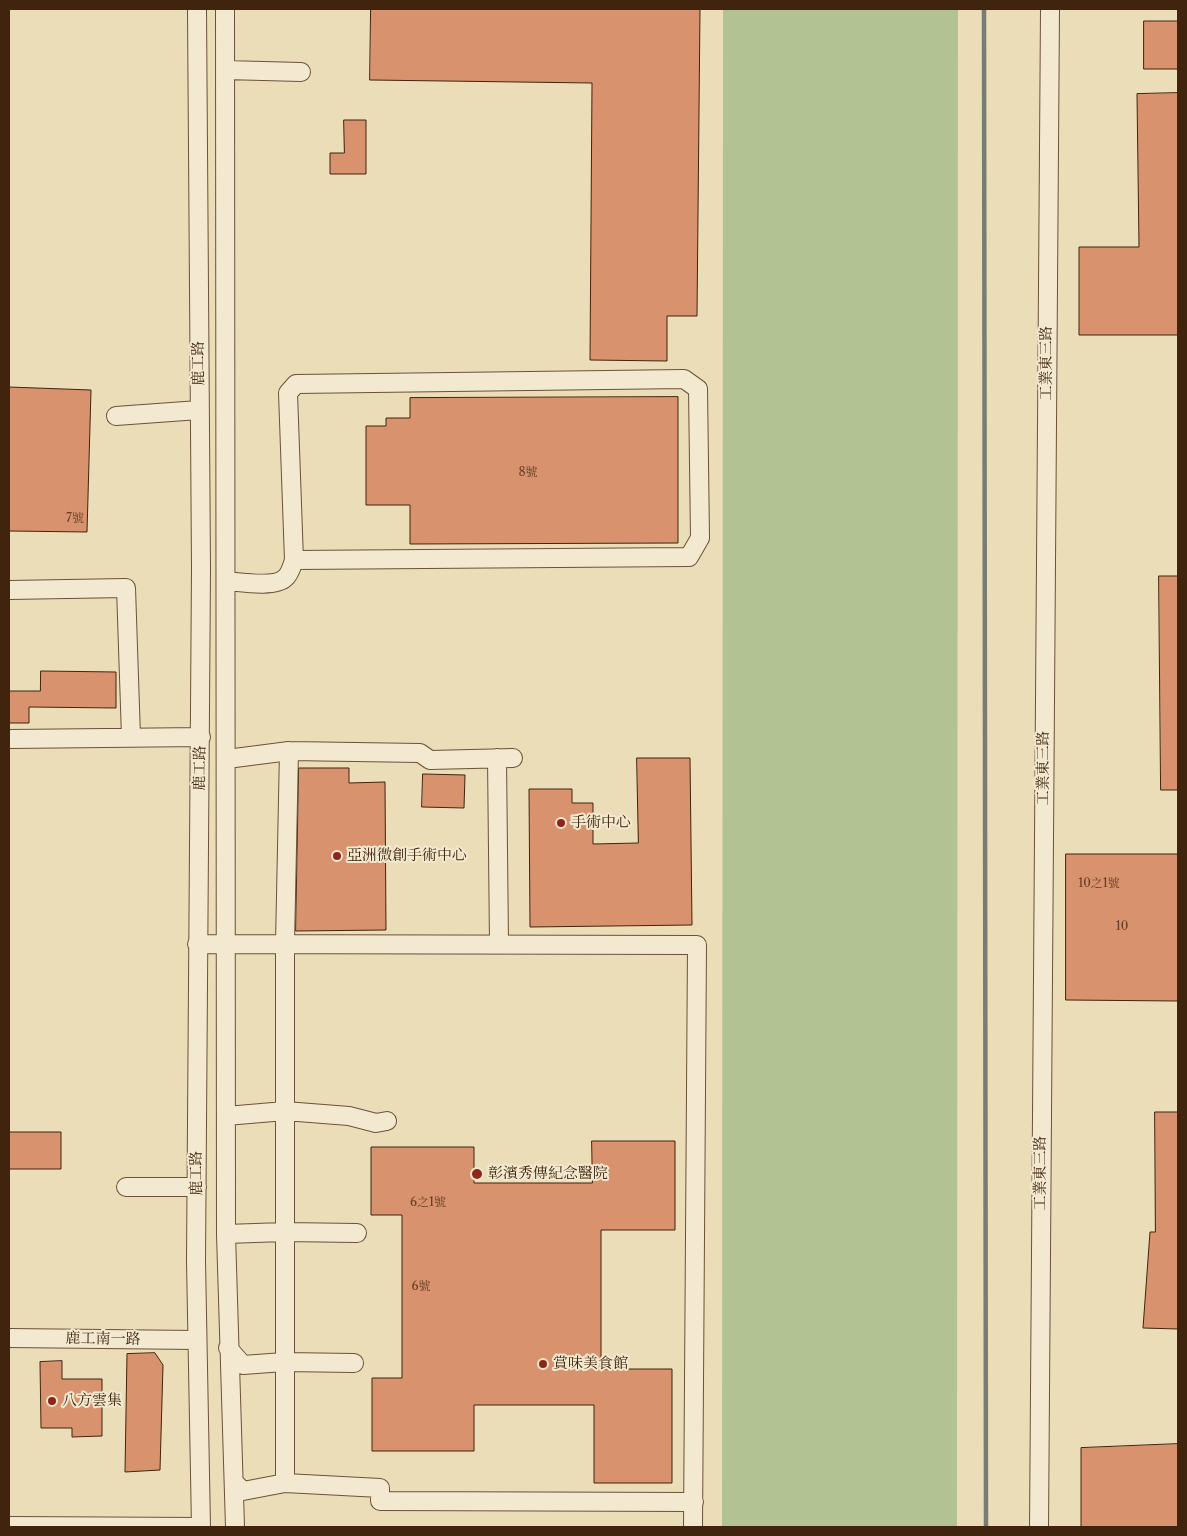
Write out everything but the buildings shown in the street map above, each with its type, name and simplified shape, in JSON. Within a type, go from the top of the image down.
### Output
[{"type":"street","name":"鹿工路","points":[[197,9],[201,737],[197,944],[196,1340],[199,1373],[201,1527]]},
{"type":"street","name":"鹿工路","points":[[224,9],[227,759],[226,1234],[228,1348],[235,1483],[235,1527]]},
{"type":"street","name":"工業東三路","points":[[1039,1527],[1050,9]]},
{"type":"street","points":[[225,70],[301,72]]},
{"type":"street","points":[[226,582],[270,584],[282,581],[287,576],[294,560],[288,393],[296,384],[684,379],[698,389],[700,538],[689,557],[294,560]]},
{"type":"street","points":[[116,416],[199,410]]},
{"type":"street","points":[[9,590],[126,588],[131,737]]},
{"type":"street","points":[[9,739],[201,737]]},
{"type":"street","points":[[286,1483],[284,1362],[285,944],[290,751]]},
{"type":"street","points":[[227,759],[290,751],[420,753],[430,760],[505,758],[499,943]]},
{"type":"street","points":[[197,944],[697,944],[693,1527]]},
{"type":"street","points":[[226,1116],[285,1111],[349,1116],[376,1123],[387,1121]]},
{"type":"street","points":[[126,1187],[197,1187]]},
{"type":"street","points":[[226,1234],[284,1232],[357,1233]]},
{"type":"street","name":"鹿工南一路","points":[[9,1338],[196,1340]]},
{"type":"street","points":[[228,1348],[243,1365],[284,1362],[354,1363]]},
{"type":"street","points":[[235,1483],[243,1491],[286,1483],[380,1488],[380,1501],[694,1502]]},
{"type":"street","points":[[9,1526],[201,1527]]},
{"type":"green space","points":[[723,9],[958,9],[957,1527],[722,1527]]},
{"type":"waterway","points":[[984,9],[986,1527]]},
{"type":"place","name":"手術中心","points":[[561,823]]},
{"type":"place","name":"亞洲微創手術中心","points":[[337,856]]},
{"type":"place","name":"彰濱秀傳紀念醫院","points":[[477,1174]]},
{"type":"place","name":"賞味美食館","points":[[543,1364]]},
{"type":"place","name":"八方雲集","points":[[52,1401]]}]
